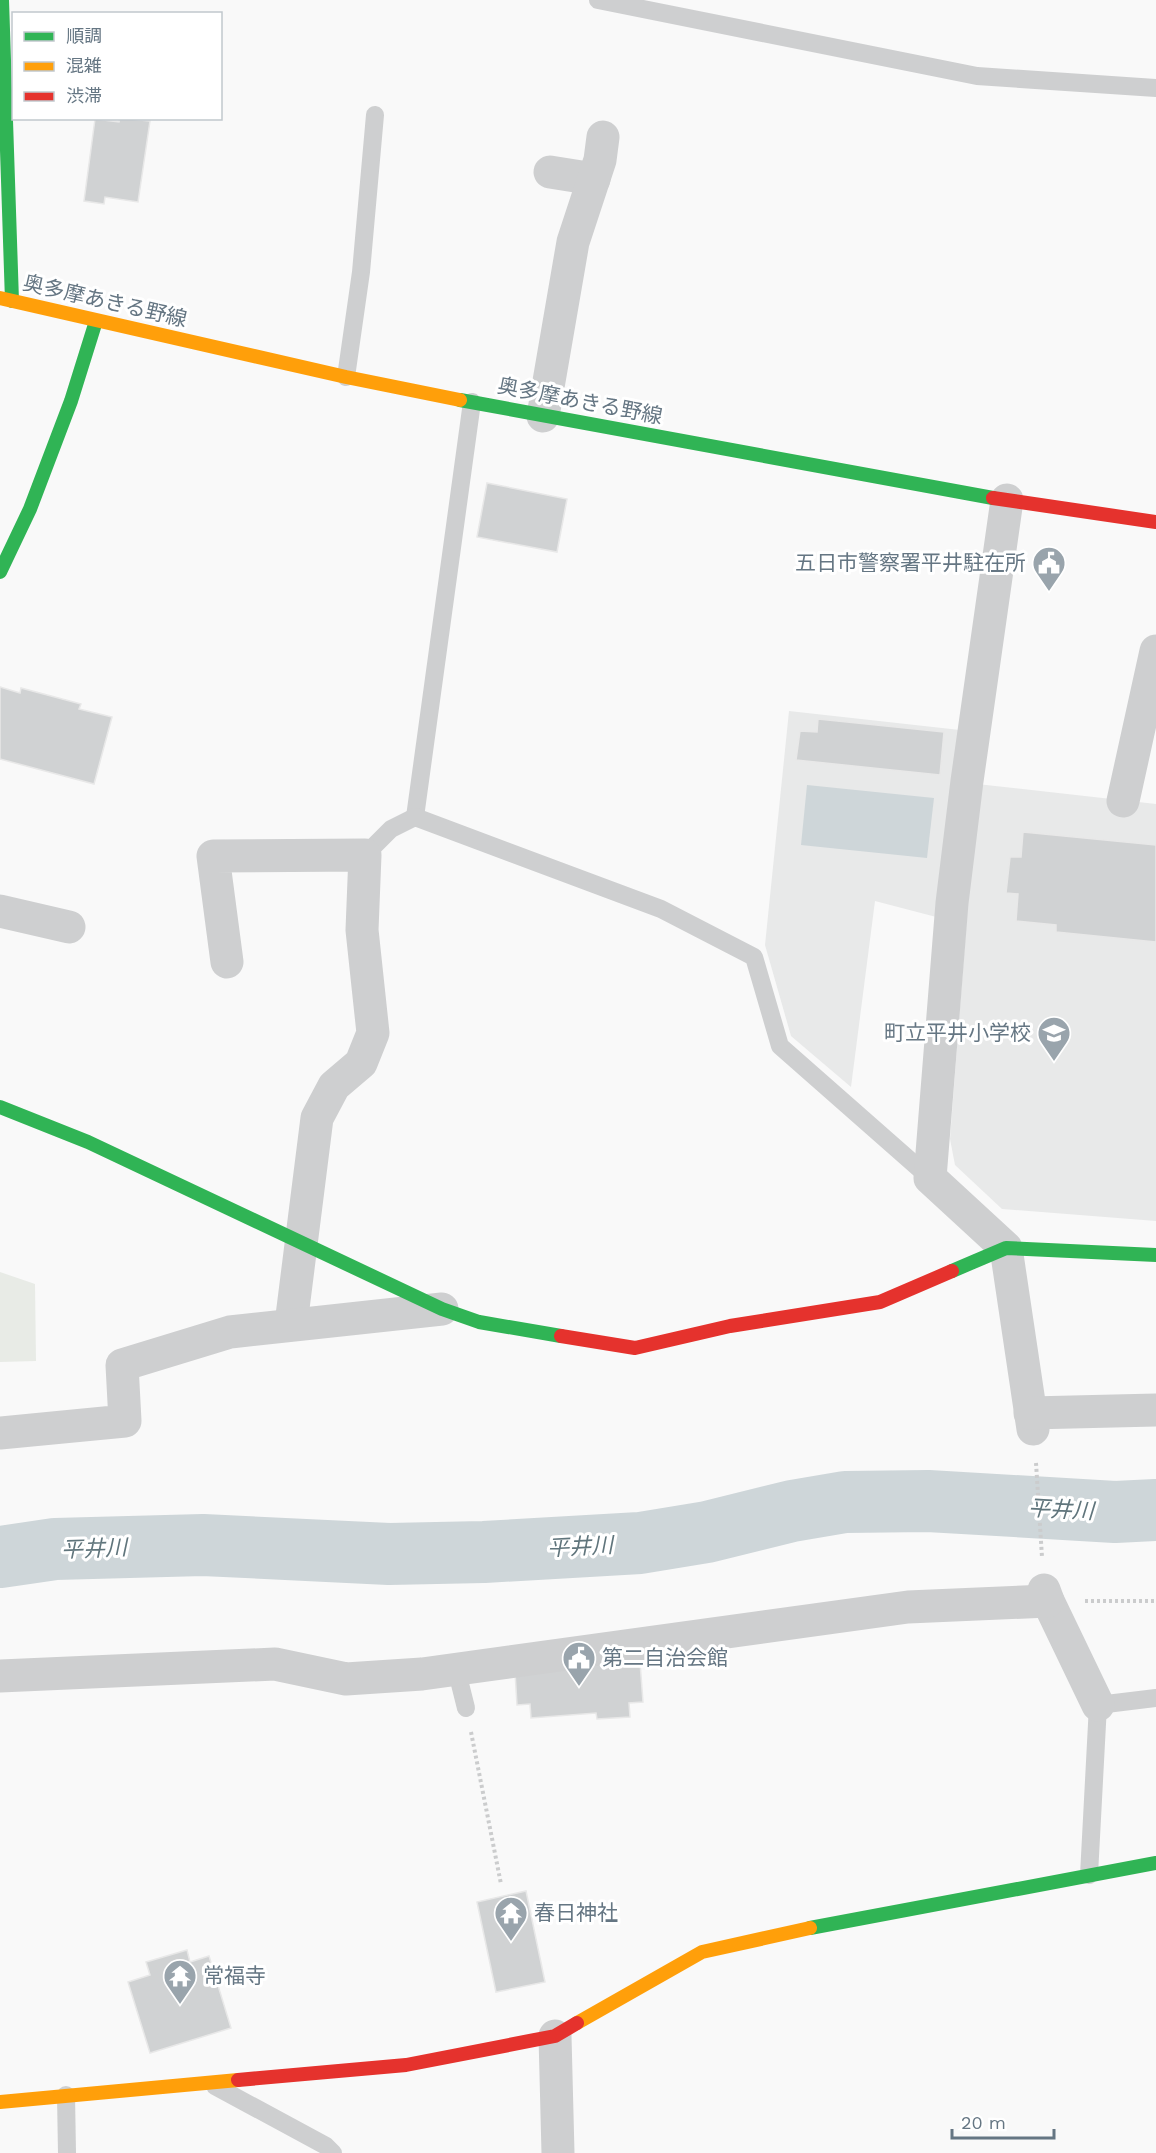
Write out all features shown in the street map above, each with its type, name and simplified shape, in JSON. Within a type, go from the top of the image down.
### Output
[{"type":"street","points":[[2,0],[6,299]]},
{"type":"street","points":[[543,416],[573,242],[600,160],[603,137]]},
{"type":"street","points":[[550,172],[594,179]]},
{"type":"street","name":"奥多摩あきる野線","points":[[6,299],[346,377],[543,416],[1007,500],[1156,522]]},
{"type":"street","points":[[0,572],[30,509],[71,401],[96,321]]},
{"type":"street","points":[[1007,500],[952,903],[930,1178],[1006,1248],[1031,1421],[1156,1410]]},
{"type":"street","points":[[1123,801],[1156,651]]},
{"type":"street","points":[[227,962],[213,856],[365,855],[362,930],[374,1033],[361,1063],[334,1086],[317,1118],[291,1324]]},
{"type":"street","points":[[0,911],[69,927]]},
{"type":"street","points":[[0,1107],[88,1142],[442,1309],[478,1322],[635,1348],[730,1326],[880,1302],[1006,1248],[1156,1255]]},
{"type":"street","points":[[0,1433],[124,1421],[122,1365],[230,1332],[442,1309]]},
{"type":"street","points":[[0,1676],[275,1664],[346,1679],[422,1674],[908,1607],[1046,1595],[1098,1705]]},
{"type":"street","points":[[0,2102],[406,2065],[555,2036],[702,1952],[830,1924],[1089,1875],[1150,1871]]},
{"type":"street","points":[[555,2036],[558,2153]]},
{"type":"lane","points":[[598,0],[977,76],[1156,88]]},
{"type":"lane","points":[[346,377],[361,272],[375,115]]},
{"type":"lane","points":[[415,817],[472,402]]},
{"type":"lane","points":[[365,855],[391,829],[415,817],[661,909],[754,957],[780,1046],[930,1178]]},
{"type":"lane","points":[[456,1668],[466,1708]]},
{"type":"lane","points":[[1089,1875],[1098,1705],[1156,1698]]},
{"type":"lane","points":[[208,2083],[326,2146],[333,2153]]},
{"type":"lane","points":[[66,2095],[67,2153]]},
{"type":"path","points":[[1031,1421],[1046,1595],[1156,1601]]},
{"type":"path","points":[[466,1708],[501,1884]]},
{"type":"shaded area","name":"町立平井小学校","points":[[789,711],[960,730],[940,918],[875,901],[851,1087],[791,1036],[765,945]]},
{"type":"shaded area","name":"町立平井小学校","points":[[977,784],[1156,804],[1156,1221],[1002,1209],[955,1165],[950,1139]]},
{"type":"shaded area","points":[[807,785],[934,798],[927,858],[801,845]]},
{"type":"shaded area","points":[[0,1272],[35,1284],[36,1361],[0,1362]]},
{"type":"building","points":[[95,120],[119,122],[120,120],[150,121],[138,202],[105,197],[104,204],[84,201]]},
{"type":"building","points":[[487,483],[567,499],[557,552],[477,537]]},
{"type":"building","points":[[0,687],[20,693],[21,688],[81,704],[79,709],[112,717],[94,784],[0,759]]},
{"type":"building","points":[[818,719],[944,732],[940,775],[796,760],[800,731],[817,732]]},
{"type":"building","points":[[1023,832],[1156,845],[1156,942],[1056,932],[1056,925],[1016,921],[1018,894],[1006,893],[1010,857],[1021,857]]},
{"type":"building","name":"第二自治会館","points":[[640,1662],[643,1702],[629,1703],[630,1717],[597,1719],[596,1713],[531,1718],[530,1704],[517,1705],[515,1672]]},
{"type":"building","name":"春日神社","points":[[526,1891],[545,1982],[496,1992],[477,1902]]},
{"type":"building","name":"常福寺","points":[[187,1950],[190,1962],[209,1956],[231,2028],[150,2053],[128,1982],[150,1975],[146,1962]]},
{"type":"waterway","name":"平井川","points":[[0,1557],[55,1549],[203,1545],[389,1554],[484,1552],[640,1543],[707,1532],[792,1511],[845,1502],[928,1501],[1115,1512],[1156,1510]]},
{"type":"traffic: fast","points":[[2,0],[12,301]]},
{"type":"traffic: fast","points":[[0,572],[30,509],[71,401],[96,321]]},
{"type":"traffic: fast","points":[[460,400],[993,498]]},
{"type":"traffic: fast","points":[[0,1107],[88,1142],[442,1309],[479,1322],[561,1336]]},
{"type":"traffic: fast","points":[[952,1271],[1006,1248],[1156,1255]]},
{"type":"traffic: fast","points":[[810,1928],[1156,1863]]},
{"type":"traffic: slow","points":[[0,298],[346,377],[460,400]]},
{"type":"traffic: slow","points":[[577,2023],[702,1952],[810,1928]]},
{"type":"traffic: slow","points":[[0,2102],[238,2080]]},
{"type":"traffic: jam","points":[[993,498],[1156,522]]},
{"type":"traffic: jam","points":[[561,1336],[635,1348],[730,1326],[880,1302],[952,1271]]},
{"type":"traffic: jam","points":[[238,2080],[406,2065],[555,2036],[577,2023]]},
{"type":"place","name":"五日市警察署平井駐在所","points":[[1049,592]]},
{"type":"place","name":"町立平井小学校","points":[[1054,1062]]},
{"type":"place","name":"第二自治会館","points":[[579,1687]]},
{"type":"place","name":"春日神社","points":[[511,1942]]},
{"type":"place","name":"常福寺","points":[[180,2005]]}]
